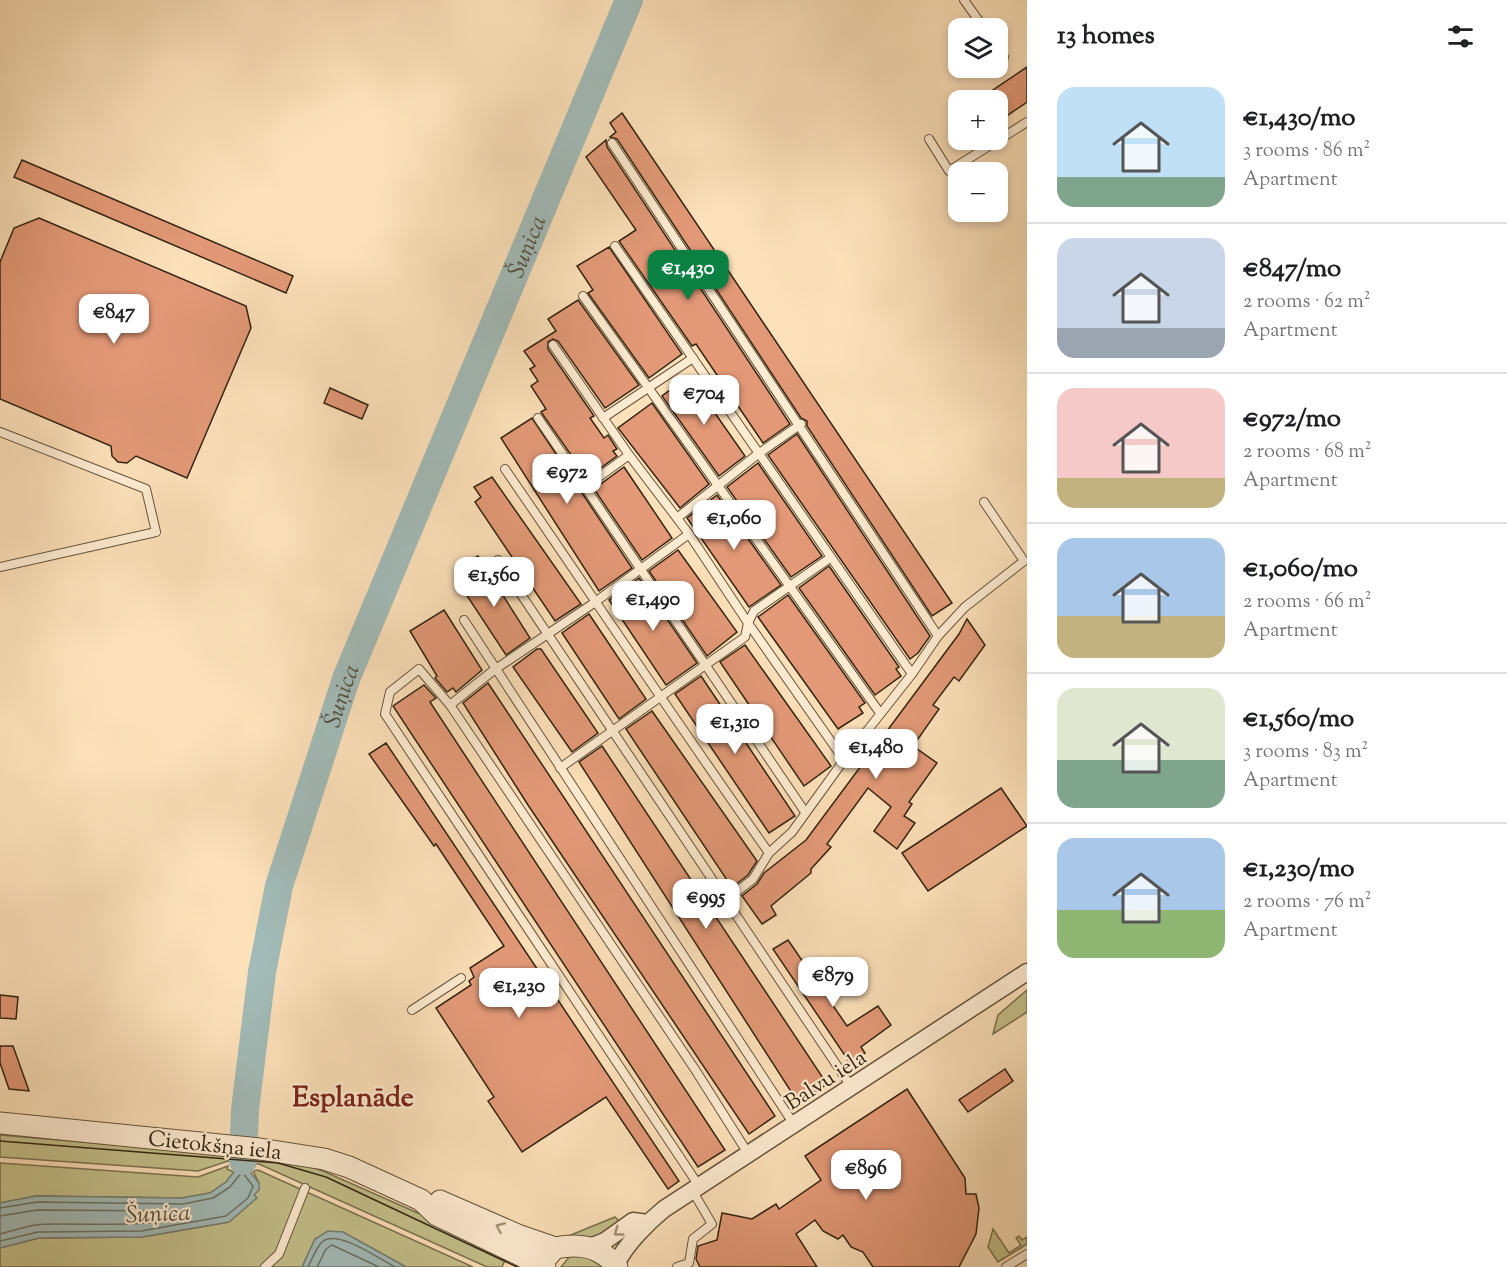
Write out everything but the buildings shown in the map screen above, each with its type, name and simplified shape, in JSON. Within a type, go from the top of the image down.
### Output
[{"type":"street","name":"Balvu iela","points":[[616,1266],[627,1246],[642,1233],[647,1222],[695,1188],[749,1156],[1027,972]]},
{"type":"street","points":[[0,1115],[23,1124]]},
{"type":"street","name":"Cietokšņa iela","points":[[0,1123],[297,1153],[349,1167],[421,1200],[444,1202],[520,1236],[548,1261]]},
{"type":"street","name":"Balvu iela","points":[[590,1247],[605,1241],[633,1221],[647,1222]]},
{"type":"street","points":[[548,1261],[572,1245],[590,1247],[605,1255],[616,1266]]},
{"type":"lane","points":[[963,0],[976,18]]},
{"type":"lane","points":[[929,140],[949,171],[1027,122]]},
{"type":"lane","points":[[612,142],[801,424],[938,636]]},
{"type":"lane","points":[[615,246],[912,674]]},
{"type":"lane","points":[[583,296],[880,713]]},
{"type":"lane","points":[[553,345],[629,455],[689,534],[844,760]]},
{"type":"lane","points":[[603,418],[693,358]]},
{"type":"lane","points":[[538,418],[805,812]]},
{"type":"lane","points":[[677,518],[758,454],[801,424]]},
{"type":"lane","points":[[0,432],[146,489],[156,532],[0,567]]},
{"type":"lane","points":[[585,487],[629,455]]},
{"type":"lane","points":[[505,469],[596,601],[659,698],[769,854]]},
{"type":"lane","points":[[725,901],[753,879],[769,854],[792,832],[844,760],[912,674],[938,636],[965,607],[1024,561],[984,502]]},
{"type":"lane","points":[[450,705],[494,670],[689,534]]},
{"type":"lane","points":[[560,768],[708,666],[745,637],[754,611],[830,558]]},
{"type":"lane","points":[[498,560],[852,1088]]},
{"type":"lane","points":[[464,620],[494,670],[795,1126]]},
{"type":"lane","points":[[677,1267],[689,1263],[693,1239],[712,1224],[695,1188],[385,714],[390,692],[419,669],[450,705],[696,1071],[749,1156]]},
{"type":"lane","points":[[412,1010],[461,978]]},
{"type":"lane","points":[[265,1267],[279,1254],[305,1188]]},
{"type":"lane","points":[[1005,1267],[1027,1254]]},
{"type":"shaded area","points":[[1027,990],[1027,1012],[993,1034],[998,1015]]},
{"type":"shaded area","points":[[0,1135],[296,1162],[323,1171],[508,1253],[502,1267],[487,1267],[259,1164],[228,1161],[198,1171],[0,1157]]},
{"type":"shaded area","points":[[0,1163],[198,1177],[228,1166],[227,1169],[234,1172],[226,1182],[210,1193],[182,1198],[36,1196],[0,1203]]},
{"type":"shaded area","points":[[258,1170],[473,1267],[406,1267],[343,1232],[315,1239],[302,1267],[0,1267],[0,1248],[39,1238],[142,1237],[229,1222],[254,1195],[259,1183],[253,1171]]},
{"type":"shaded area","points":[[615,1217],[621,1223],[597,1239],[566,1237]]},
{"type":"shaded area","points":[[993,1229],[1009,1253],[1021,1245],[1016,1238],[1019,1236],[1022,1240],[1027,1237],[1027,1244],[998,1262],[988,1247]]},
{"type":"shaded area","points":[[570,1256],[585,1256],[603,1267],[561,1267]]},
{"type":"water","points":[[238,1123],[253,1123],[251,1173],[259,1183],[259,1190],[254,1195],[257,1198],[229,1222],[142,1237],[39,1238],[0,1248],[0,1203],[36,1196],[182,1198],[210,1193],[226,1182],[234,1172]]},
{"type":"water","points":[[328,1231],[343,1232],[406,1267],[302,1267],[315,1239]]},
{"type":"pier","points":[[234,1129],[256,1130],[254,1171],[231,1169]]},
{"type":"waterway","name":"Šuņica","points":[[243,1161],[245,1110],[262,972],[279,886],[346,679],[629,0]]},
{"type":"tram line","points":[[0,1141],[278,1163],[326,1177],[517,1267]]},
{"type":"district","name":"Esplanāde","points":[[353,1096]]}]
